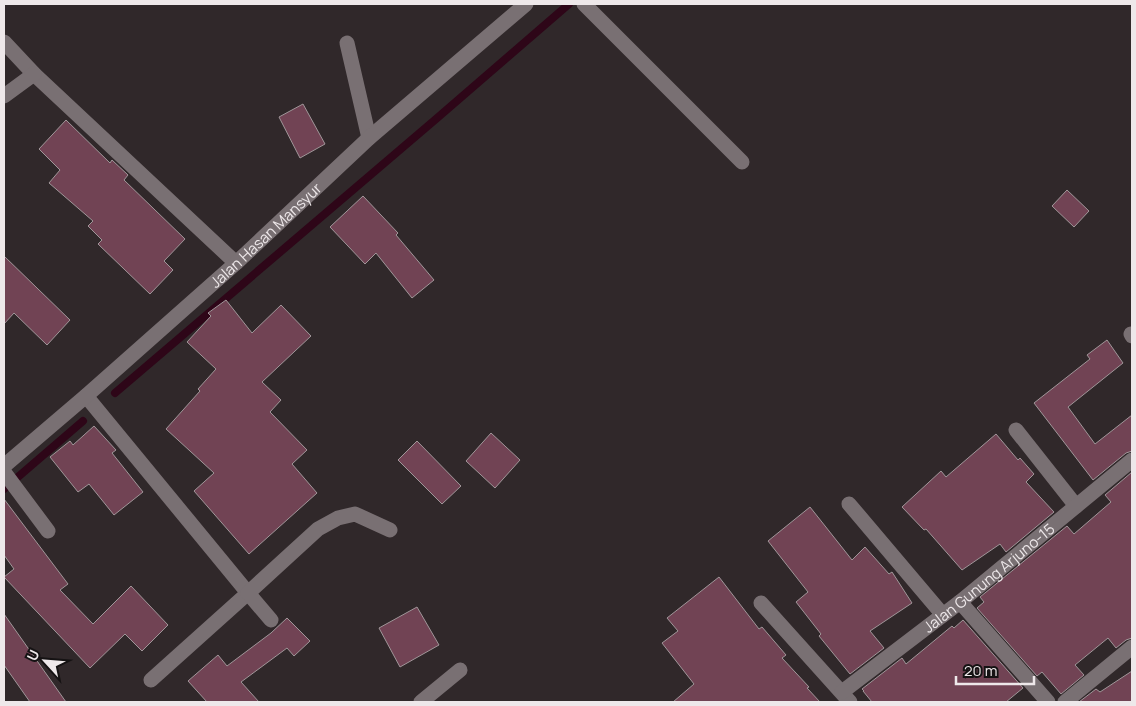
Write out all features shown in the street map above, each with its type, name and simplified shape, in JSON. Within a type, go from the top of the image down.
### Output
[{"type":"street","name":"Jalan Hasan Mansyur","points":[[4,466],[236,263],[369,138],[526,4]]},
{"type":"street","points":[[584,4],[742,162]]},
{"type":"street","points":[[4,42],[34,74],[236,263]]},
{"type":"street","points":[[347,43],[369,138]]},
{"type":"street","points":[[4,96],[34,74]]},
{"type":"street","points":[[86,396],[271,620]]},
{"type":"street","points":[[1016,430],[1076,506]]},
{"type":"street","name":"Jalan Gunung Arjuno-15","points":[[846,697],[1132,460]]},
{"type":"street","points":[[4,472],[48,531]]},
{"type":"street","points":[[848,504],[943,615]]},
{"type":"street","points":[[151,680],[318,529],[338,518],[355,514],[390,530]]},
{"type":"street","points":[[960,602],[1048,702]]},
{"type":"street","points":[[761,603],[846,697]]},
{"type":"street","points":[[1065,702],[1132,646]]},
{"type":"street","points":[[421,702],[460,670]]},
{"type":"building","points":[[303,104],[325,144],[300,158],[279,117]]},
{"type":"building","points":[[66,120],[110,163],[112,160],[128,175],[124,180],[185,239],[164,261],[173,270],[150,294],[98,244],[102,240],[88,226],[93,221],[49,183],[60,170],[39,149]]},
{"type":"building","points":[[1067,190],[1089,211],[1074,227],[1052,206]]},
{"type":"building","points":[[363,196],[398,233],[396,235],[434,280],[412,298],[376,253],[365,264],[330,227]]},
{"type":"building","points":[[4,256],[70,320],[47,345],[14,313],[4,324]]},
{"type":"building","points":[[226,300],[252,333],[281,305],[311,336],[262,382],[281,400],[270,412],[307,450],[292,464],[317,493],[249,554],[194,491],[214,473],[166,429],[200,391],[198,389],[216,369],[187,342],[211,316],[208,313]]},
{"type":"building","points":[[1107,340],[1123,363],[1068,407],[1095,444],[1132,415],[1132,451],[1126,453],[1093,480],[1034,403],[1090,359],[1087,355]]},
{"type":"building","points":[[94,426],[116,450],[112,453],[143,492],[114,515],[89,484],[78,492],[50,457],[70,441],[73,445]]},
{"type":"building","points":[[491,433],[520,460],[495,488],[466,461]]},
{"type":"building","points":[[996,434],[1018,460],[1020,458],[1034,474],[1026,482],[1054,512],[1006,552],[1000,544],[962,570],[926,529],[924,530],[902,507],[941,471],[946,477]]},
{"type":"building","points":[[417,441],[461,486],[442,504],[398,460]]},
{"type":"building","points":[[1132,472],[1132,638],[1116,648],[1108,638],[1075,665],[1084,675],[1061,694],[1042,672],[1037,676],[977,608],[984,602],[980,597],[1067,526],[1074,534],[1111,502],[1105,495]]},
{"type":"building","points":[[4,499],[68,584],[60,590],[93,624],[131,586],[168,625],[142,651],[125,634],[90,668],[4,577],[14,569],[4,555]]},
{"type":"building","points":[[810,507],[852,560],[865,547],[889,574],[892,572],[912,603],[870,631],[884,648],[850,674],[819,636],[821,634],[796,602],[808,592],[768,541]]},
{"type":"building","points":[[719,577],[759,629],[762,627],[786,655],[782,658],[820,702],[673,702],[694,684],[662,643],[678,631],[667,618]]},
{"type":"building","points":[[417,607],[439,645],[400,667],[379,628]]},
{"type":"building","points":[[4,614],[66,702],[30,702],[4,665]]},
{"type":"building","points":[[287,618],[310,641],[294,656],[287,648],[241,682],[259,702],[207,702],[188,681],[218,655],[227,666],[271,633]]},
{"type":"building","points":[[963,620],[1023,688],[1006,702],[872,702],[863,691],[862,689],[902,658],[906,664],[952,626],[954,628]]},
{"type":"building","points":[[1132,671],[1132,702],[1079,702],[1096,689],[1100,692]]},
{"type":"waterway","points":[[115,393],[569,4]]},
{"type":"waterway","points":[[4,489],[83,421]]}]
